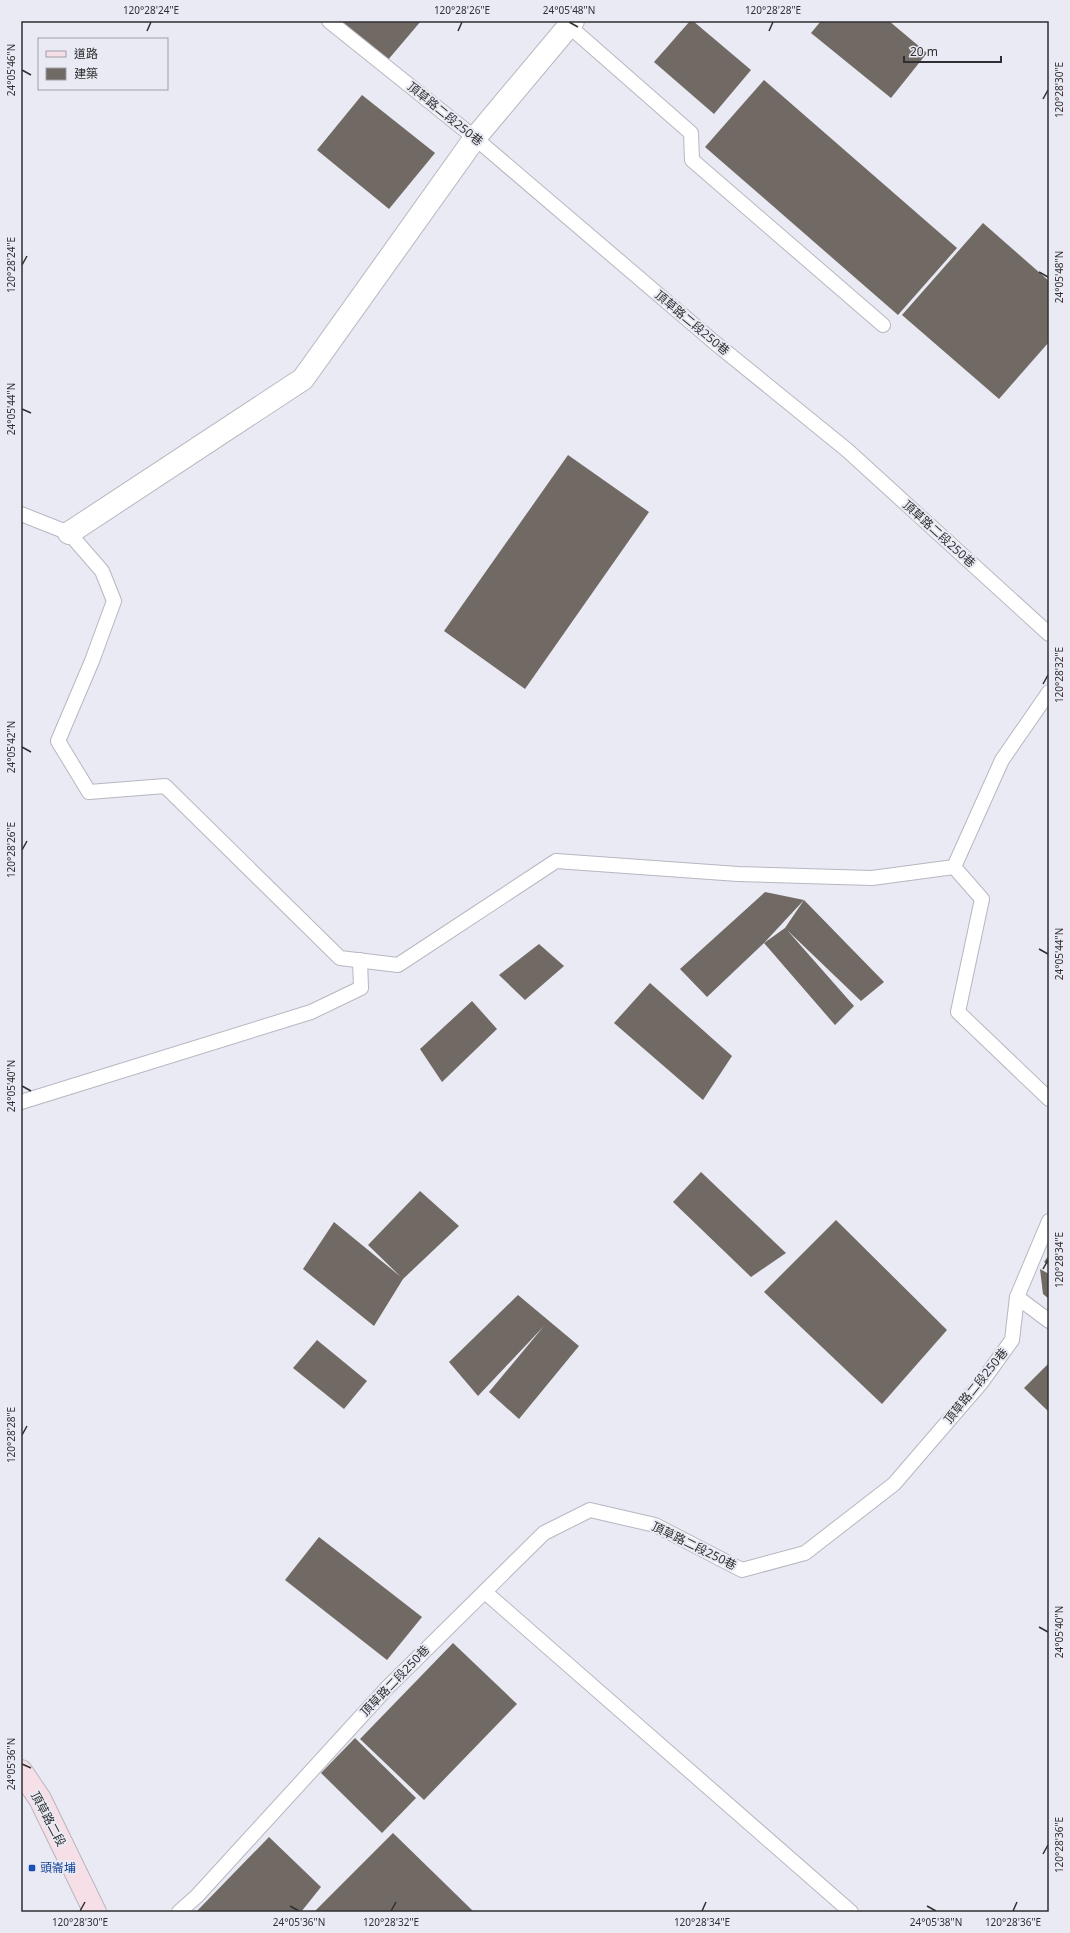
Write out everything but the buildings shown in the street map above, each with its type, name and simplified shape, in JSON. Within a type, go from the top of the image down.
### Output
[{"type":"street","points":[[69,533],[303,379],[475,138],[571,24]]},
{"type":"street","name":"頂草路二段","points":[[21,1771],[40,1799],[95,1912]]},
{"type":"lane","name":"頂草路二段250巷","points":[[329,21],[475,138],[714,342],[847,450],[1049,634]]},
{"type":"lane","points":[[571,24],[691,133],[692,160],[883,325]]},
{"type":"lane","points":[[21,514],[69,533],[102,571],[114,600],[92,661],[58,741],[89,792],[165,786],[340,958],[398,965],[556,861],[738,874],[872,878],[954,867]]},
{"type":"lane","points":[[954,867],[1002,760],[1049,692]]},
{"type":"lane","points":[[954,867],[982,899],[958,1012],[1049,1099]]},
{"type":"lane","points":[[21,1102],[311,1012],[361,988],[360,960]]},
{"type":"lane","name":"頂草路二段250巷","points":[[179,1912],[197,1896],[388,1687],[544,1533],[590,1510],[655,1525],[742,1570],[805,1553],[894,1484],[981,1383],[1012,1340],[1017,1297],[1049,1221]]},
{"type":"lane","points":[[1017,1297],[1049,1321]]},
{"type":"lane","points":[[485,1592],[851,1912]]},
{"type":"place","name":"頭崙埔","points":[[32,1868]]}]
